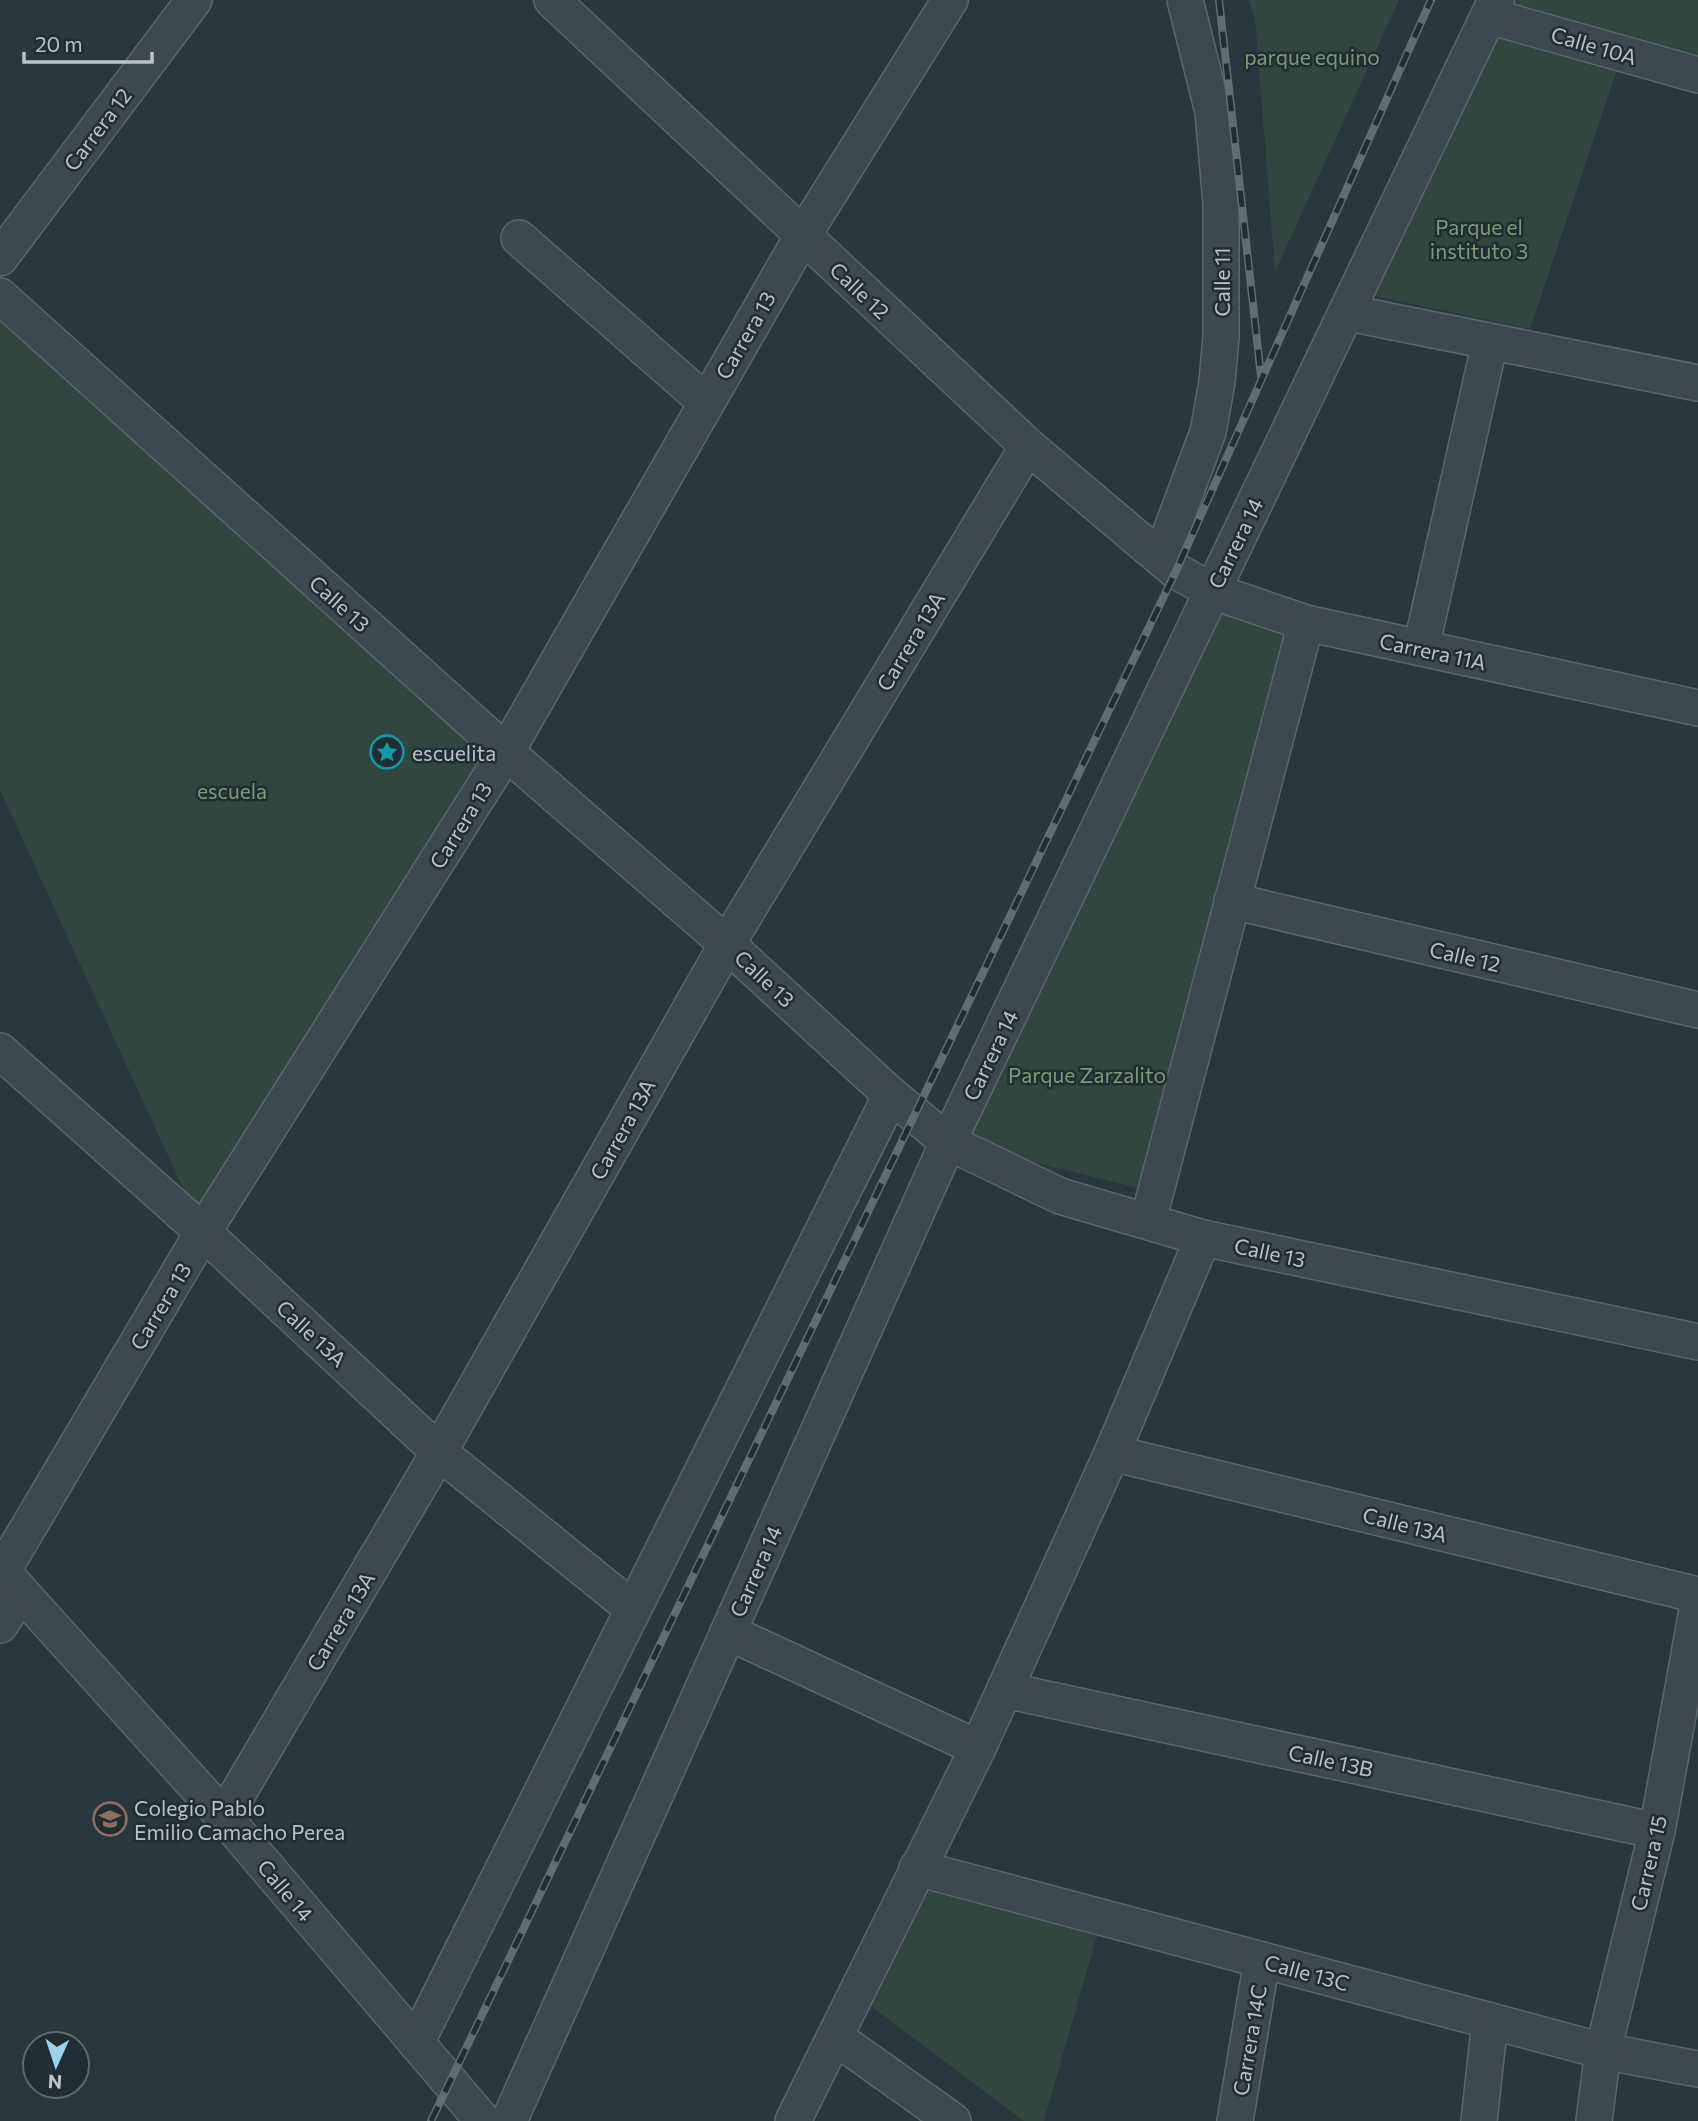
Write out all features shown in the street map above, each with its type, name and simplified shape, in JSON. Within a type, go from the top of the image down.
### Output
[{"type":"street","name":"Carrera 12","points":[[0,258],[194,0]]},
{"type":"street","name":"Calle 12","points":[[552,0],[1028,446],[1169,564]]},
{"type":"street","name":"Carrera 13","points":[[0,1625],[8,1578],[203,1232],[506,752],[802,237],[950,0]]},
{"type":"street","name":"Calle 11","points":[[1169,564],[1208,432],[1217,382],[1221,337],[1221,203],[1213,112],[1185,0]]},
{"type":"street","name":"Calle 10A","points":[[1493,8],[1698,75]]},
{"type":"street","name":"Carrera 14","points":[[509,2121],[948,1142],[1212,591],[1349,313],[1493,8]]},
{"type":"street","points":[[519,238],[706,402]]},
{"type":"street","name":"Calle 13","points":[[0,296],[506,752],[727,944],[891,1095],[948,1142],[1060,1196],[1203,1238],[1698,1342]]},
{"type":"street","points":[[1349,313],[1698,383]]},
{"type":"street","points":[[1421,648],[1490,342]]},
{"type":"street","name":"Carrera 13A","points":[[223,1817],[439,1452],[727,944],[1028,446]]},
{"type":"street","name":"Carrera 11A","points":[[1169,564],[1212,591],[1306,623],[1698,708]]},
{"type":"street","points":[[1148,1222],[1306,623]]},
{"type":"street","name":"Calle 12","points":[[1232,901],[1698,1010]]},
{"type":"street","name":"Calle 13A","points":[[0,1051],[203,1232],[439,1452],[632,1608]]},
{"type":"street","points":[[416,2043],[891,1095]]},
{"type":"street","points":[[793,2121],[1005,1690],[1112,1453],[1203,1238]]},
{"type":"street","name":"Calle 13A","points":[[1112,1453],[1698,1595]]},
{"type":"street","name":"Calle 14","points":[[8,1578],[223,1817],[483,2121]]},
{"type":"street","name":"Carrera 15","points":[[1594,2121],[1603,2052],[1657,1831],[1698,1605]]},
{"type":"street","points":[[728,1632],[978,1748]]},
{"type":"street","name":"Calle 13B","points":[[1005,1690],[1657,1831]]},
{"type":"street","name":"Calle 13C","points":[[917,1868],[1603,2052],[1698,2068]]},
{"type":"street","name":"Carrera 14C","points":[[1235,2121],[1262,1960]]},
{"type":"street","points":[[1479,2121],[1490,2021]]},
{"type":"street","points":[[835,2037],[953,2121]]},
{"type":"green space","name":"parque equino","points":[[1249,0],[1399,0],[1275,272],[1255,20]]},
{"type":"green space","name":"Parque el instituto 3","points":[[1503,0],[1621,58],[1530,329],[1371,295]]},
{"type":"green space","points":[[1504,0],[1698,0],[1698,64]]},
{"type":"green space","name":"escuela","points":[[0,296],[506,752],[203,1232],[0,790]]},
{"type":"green space","name":"Parque Zarzalito","points":[[1220,591],[1300,617],[1158,1193],[1012,1157],[952,1130]]},
{"type":"green space","points":[[924,1875],[1100,1925],[1044,2121],[1024,2121],[867,2003]]},
{"type":"railway","points":[[1219,0],[1261,376]]},
{"type":"railway","points":[[431,2121],[1176,571],[1431,0]]},
{"type":"place","name":"escuelita","points":[[387,752]]},
{"type":"place","name":"Colegio Pablo Emilio Camacho Perea","points":[[110,1819]]}]
